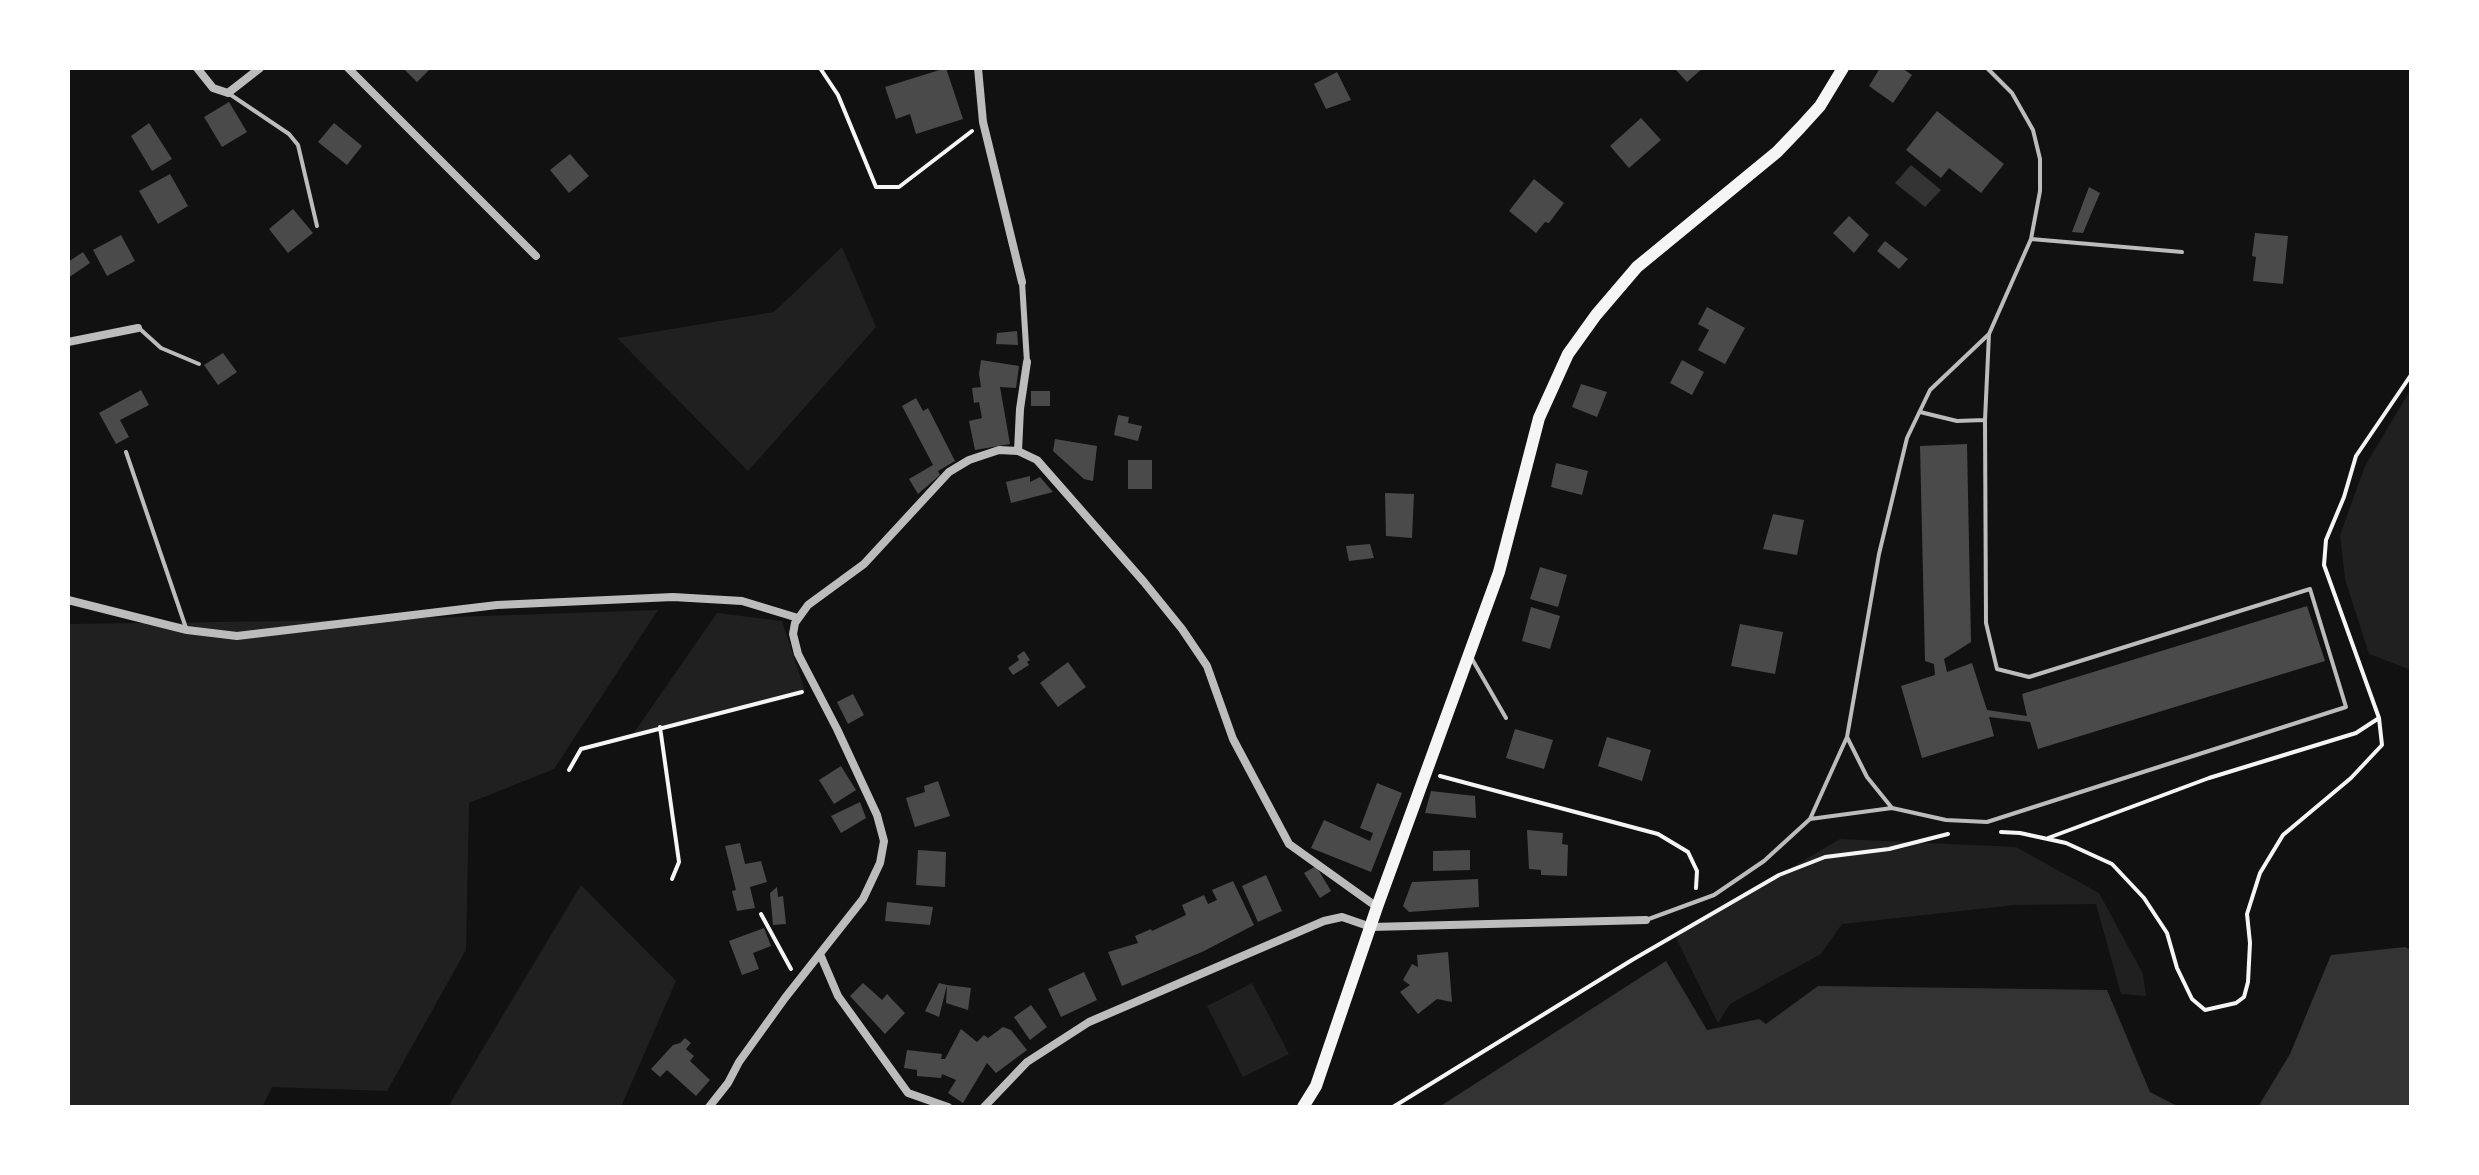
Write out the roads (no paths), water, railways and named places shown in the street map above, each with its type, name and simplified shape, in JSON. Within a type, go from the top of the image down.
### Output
[{"type":"main road","points":[[1303,1107],[1316,1086],[1510,535],[1539,418],[1568,354],[1637,267],[1777,152],[1820,106],[1843,68]]},
{"type":"street","points":[[197,68],[213,88],[228,93],[241,86],[260,68]]},
{"type":"street","points":[[348,68],[536,256]]},
{"type":"street","points":[[978,68],[983,122],[1022,282],[1027,362],[1018,451]]},
{"type":"street","points":[[68,342],[138,328]]},
{"type":"street","points":[[709,1107],[800,980],[863,899],[880,863],[884,841],[877,815],[798,654],[793,634],[798,618],[808,605],[864,564],[949,472],[969,460],[999,450],[1018,451],[1037,460],[1182,629],[1207,666],[1233,739],[1289,844],[1377,907]]},
{"type":"street","points":[[68,600],[187,630],[237,636],[497,605],[673,597],[742,601],[798,618]]},
{"type":"street","points":[[984,1107],[1027,1062],[1089,1022],[1324,921],[1342,917],[1371,927],[1646,920]]},
{"type":"street","points":[[820,954],[838,996],[908,1093],[948,1107]]},
{"type":"lane","points":[[1810,819],[1892,808],[1946,820],[1987,822],[2346,707],[2310,589],[2029,677],[1997,669],[1986,623],[1985,420],[1989,334],[2031,239],[2040,191],[2040,159],[2033,130],[2012,93],[1987,68]]},
{"type":"lane","points":[[228,93],[289,134],[298,145],[317,226]]},
{"type":"lane","points":[[2031,239],[2182,252]]},
{"type":"lane","points":[[138,328],[161,348],[199,364]]},
{"type":"lane","points":[[1646,920],[1714,895],[1764,861],[1810,819],[1847,737],[1879,554],[1907,438],[1930,390],[1989,334]]},
{"type":"lane","points":[[1920,412],[1957,421],[1985,420]]},
{"type":"lane","points":[[126,452],[187,630]]},
{"type":"lane","points":[[1469,653],[1506,718]]},
{"type":"lane","points":[[1847,737],[1867,777],[1892,808]]}]
